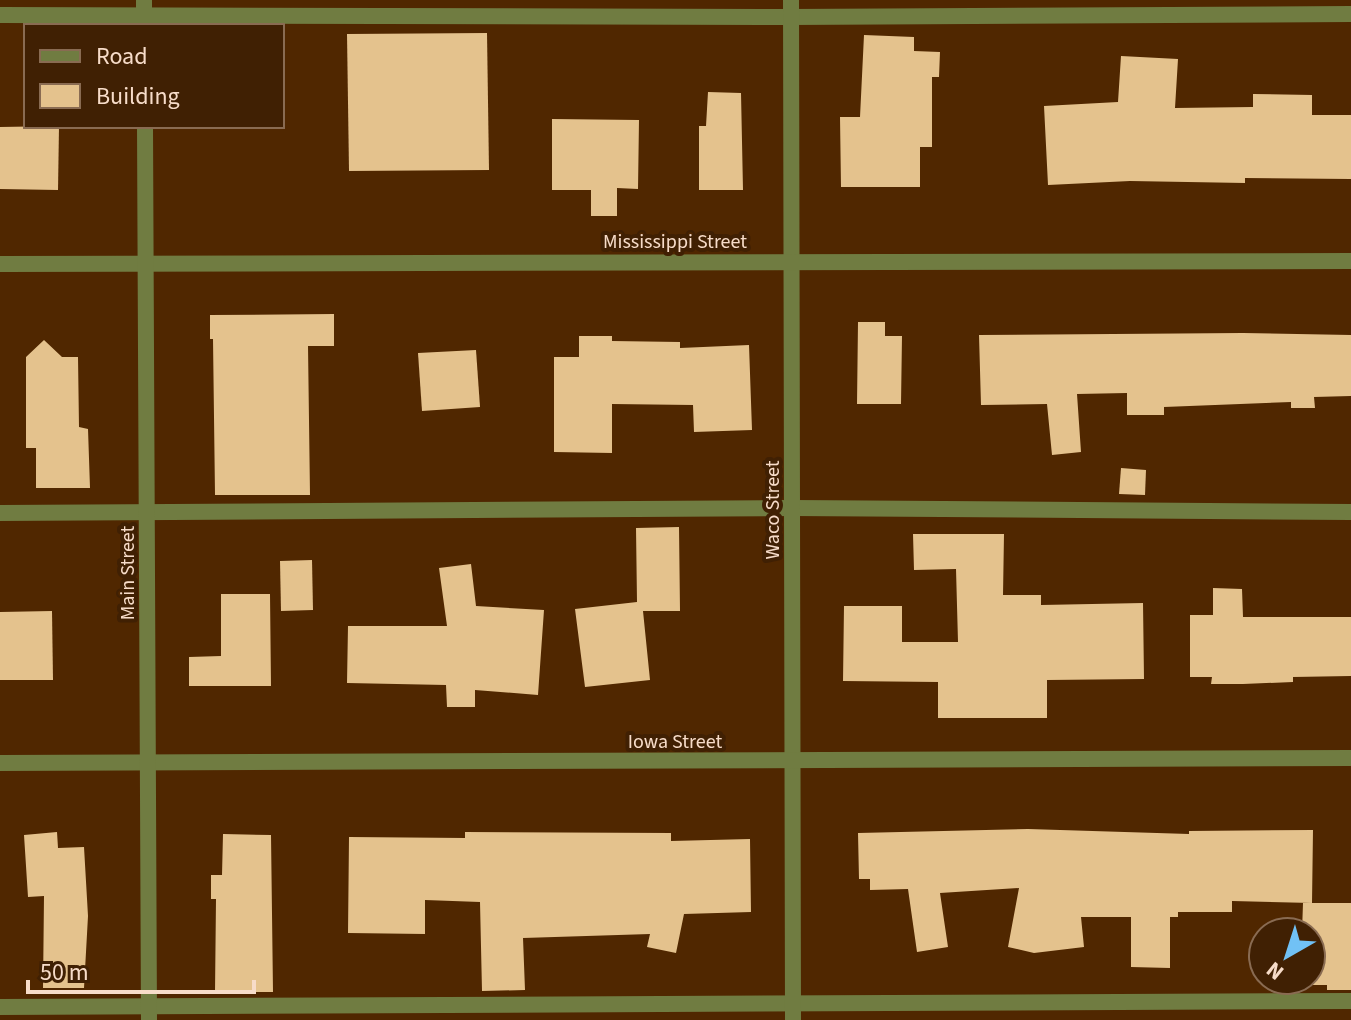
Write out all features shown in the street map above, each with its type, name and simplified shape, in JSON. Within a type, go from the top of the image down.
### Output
[{"type":"street","name":"Waco Street","points":[[791,0],[793,1012]]},
{"type":"street","points":[[0,15],[791,17],[1351,14]]},
{"type":"street","name":"Main Street","points":[[145,128],[148,1013]]},
{"type":"street","name":"Mississippi Street","points":[[0,264],[1351,261]]},
{"type":"street","points":[[0,513],[792,508],[1351,512]]},
{"type":"street","name":"Iowa Street","points":[[0,763],[1351,758]]},
{"type":"street","points":[[0,1007],[148,1013],[793,1012],[1351,1001]]},
{"type":"building","points":[[487,33],[489,170],[349,171],[347,34]]},
{"type":"building","points":[[864,35],[914,37],[914,51],[940,52],[939,77],[932,77],[932,147],[920,147],[920,187],[841,187],[840,117],[860,117]]},
{"type":"building","points":[[1121,56],[1178,59],[1175,108],[1253,107],[1253,94],[1312,95],[1312,115],[1351,115],[1351,179],[1245,178],[1245,183],[1130,181],[1048,185],[1044,106],[1118,102]]},
{"type":"building","points":[[708,92],[741,93],[743,190],[699,190],[699,126],[706,126]]},
{"type":"building","points":[[552,119],[639,120],[638,189],[617,188],[617,216],[591,216],[591,190],[552,190]]},
{"type":"building","points":[[0,127],[59,128],[58,190],[0,189]]},
{"type":"building","points":[[334,314],[334,346],[308,346],[310,495],[215,495],[210,315]]},
{"type":"building","points":[[858,322],[885,322],[885,336],[902,336],[901,404],[857,404]]},
{"type":"building","points":[[979,335],[1351,335],[1351,396],[1314,397],[1315,408],[1291,408],[1291,402],[1164,407],[1164,415],[1127,415],[1127,393],[1077,394],[1081,452],[1052,455],[1047,404],[981,405]]},
{"type":"building","points":[[579,336],[612,336],[612,341],[680,342],[680,348],[749,345],[752,430],[694,432],[693,405],[612,404],[612,453],[554,452],[554,357],[579,357]]},
{"type":"building","points":[[44,340],[62,357],[78,357],[79,427],[88,429],[90,488],[36,488],[36,448],[26,448],[26,357]]},
{"type":"building","points":[[476,350],[480,407],[422,411],[418,353]]},
{"type":"building","points":[[1121,468],[1146,470],[1145,495],[1119,494]]},
{"type":"building","points":[[679,527],[680,611],[643,611],[650,680],[585,687],[575,609],[637,602],[636,528]]},
{"type":"building","points":[[913,534],[1004,534],[1003,595],[1041,595],[1041,605],[1143,603],[1144,679],[1047,680],[1047,718],[938,718],[938,682],[843,681],[844,606],[902,606],[902,642],[958,642],[956,569],[914,570]]},
{"type":"building","points":[[312,560],[313,610],[281,611],[280,561]]},
{"type":"building","points":[[471,564],[476,606],[544,610],[538,695],[475,690],[475,707],[447,707],[446,685],[347,683],[348,626],[447,626],[439,568]]},
{"type":"building","points":[[1213,588],[1242,589],[1243,617],[1351,617],[1351,676],[1293,677],[1293,682],[1243,684],[1211,684],[1212,677],[1190,677],[1190,615],[1213,615]]},
{"type":"building","points":[[221,594],[270,594],[271,686],[189,686],[189,657],[221,656]]},
{"type":"building","points":[[52,611],[53,680],[0,680],[0,612]]},
{"type":"building","points":[[1028,829],[1189,834],[1189,831],[1313,830],[1312,903],[1232,901],[1232,912],[1178,912],[1178,917],[1170,917],[1170,968],[1131,967],[1131,917],[1081,917],[1084,947],[1034,953],[1008,947],[1019,888],[940,893],[948,947],[917,952],[908,889],[870,890],[870,879],[859,879],[858,833]]},
{"type":"building","points":[[57,832],[58,848],[84,847],[88,916],[84,988],[43,988],[44,896],[28,897],[24,835]]},
{"type":"building","points":[[465,832],[671,833],[671,841],[750,839],[751,912],[684,914],[676,953],[647,947],[650,934],[523,938],[525,990],[482,991],[480,902],[425,900],[425,934],[348,933],[349,837],[465,838]]},
{"type":"building","points":[[223,834],[271,835],[273,992],[215,992],[216,899],[211,899],[211,875],[222,875]]},
{"type":"building","points":[[1303,903],[1351,903],[1351,990],[1327,990],[1327,916],[1303,916]]}]
